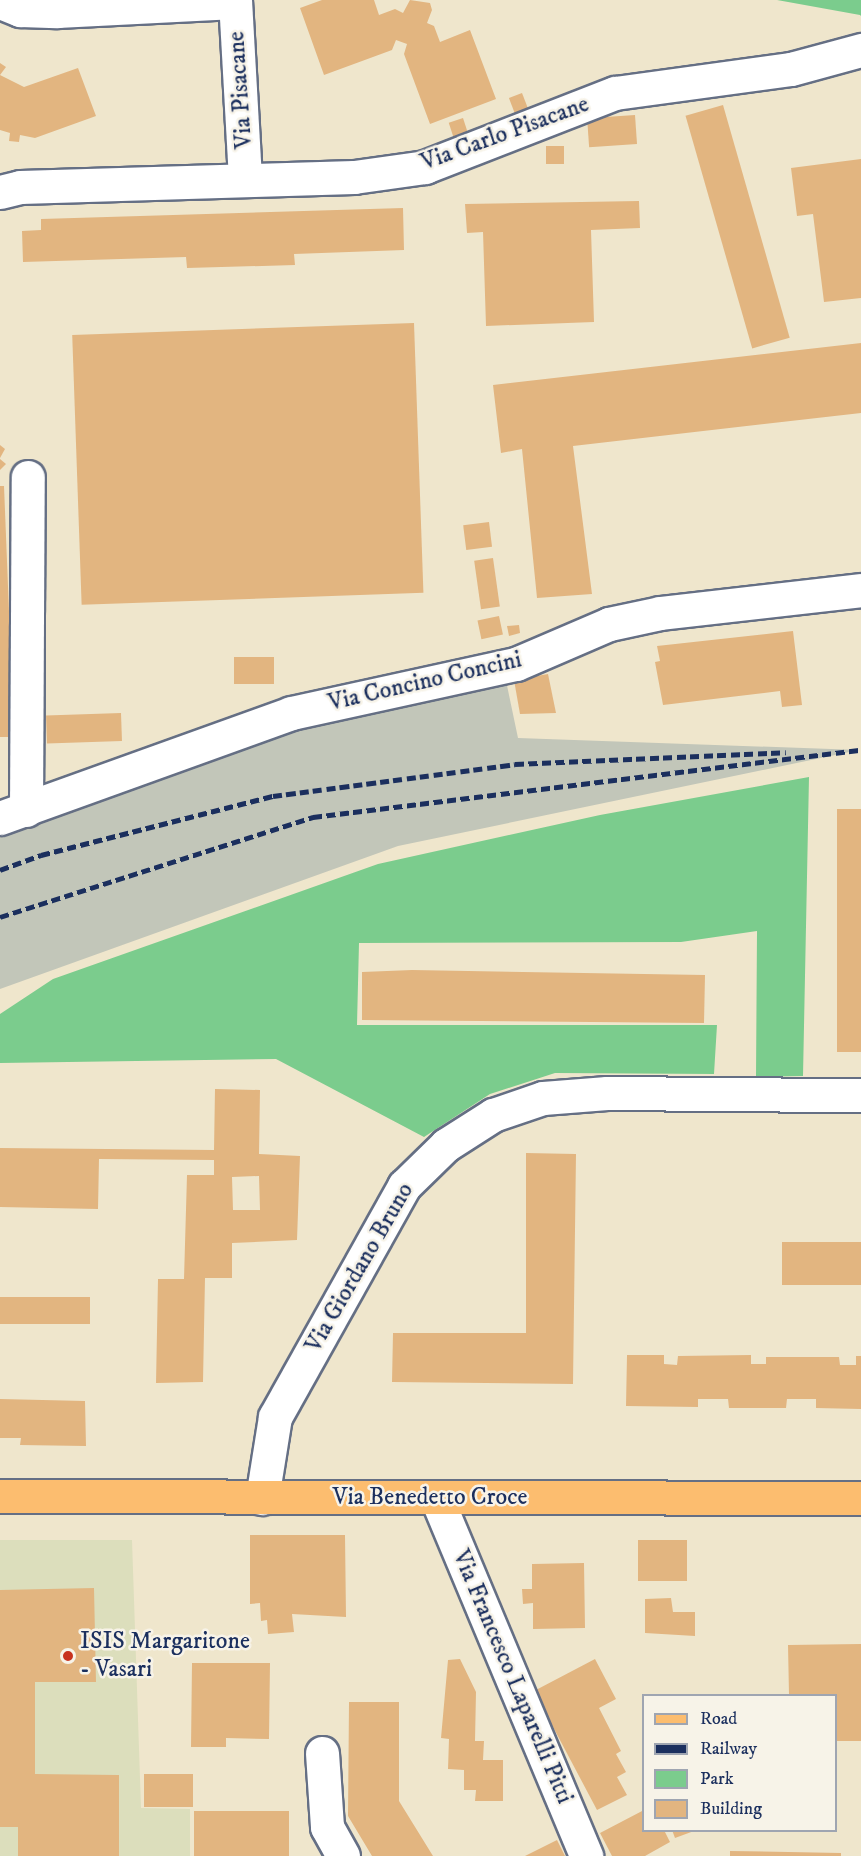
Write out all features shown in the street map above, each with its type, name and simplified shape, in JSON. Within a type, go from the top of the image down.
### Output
[{"type":"main road","name":"Via Benedetto Croce","points":[[0,1496],[861,1498]]},
{"type":"street","points":[[0,2],[20,10],[57,11],[235,1]]},
{"type":"street","name":"Via Pisacane","points":[[235,1],[245,179]]},
{"type":"street","name":"Via Carlo Pisacane","points":[[7,188],[354,177],[425,167],[615,93],[791,69],[861,50]]},
{"type":"street","points":[[13,814],[28,477]]},
{"type":"street","name":"Via Concino Concini","points":[[13,814],[291,713],[516,664],[658,600],[861,590]]},
{"type":"street","name":"Via Giordano Bruno","points":[[262,1498],[275,1417],[404,1186],[446,1145],[493,1115],[543,1098],[607,1093],[861,1095]]},
{"type":"street","name":"Via Francesco Laparelli Pitti","points":[[437,1498],[586,1856]]},
{"type":"street","points":[[322,1753],[327,1827],[343,1856]]},
{"type":"shaded area","points":[[505,676],[518,738],[859,750],[398,846],[0,989],[0,830],[295,722]]},
{"type":"shaded area","name":"ISIS Margaritone - Vasari","points":[[0,1540],[132,1540],[141,1808],[190,1809],[190,1856],[0,1856]]},
{"type":"green space","points":[[777,0],[861,0],[861,16],[860,15]]},
{"type":"green space","points":[[809,777],[803,1076],[756,1077],[757,931],[681,942],[359,943],[357,1025],[717,1025],[714,1074],[555,1073],[490,1094],[424,1137],[276,1059],[0,1063],[0,1014],[53,979],[378,864],[600,815]]},
{"type":"building","points":[[322,0],[374,0],[379,15],[395,9],[403,13],[410,0],[430,3],[432,10],[427,23],[434,26],[440,42],[470,30],[496,99],[430,124],[404,54],[407,44],[396,40],[392,50],[324,75],[300,8]]},
{"type":"building","points":[[0,63],[6,67],[0,75]]},
{"type":"building","points":[[78,68],[96,116],[35,138],[20,135],[19,142],[9,141],[10,133],[0,130],[0,75],[24,87]]},
{"type":"building","points":[[522,93],[528,109],[515,114],[509,98]]},
{"type":"building","points":[[723,105],[790,338],[752,348],[686,116]]},
{"type":"building","points":[[635,115],[637,144],[589,147],[587,118]]},
{"type":"building","points":[[463,118],[469,136],[455,141],[449,123]]},
{"type":"building","points":[[546,146],[564,146],[564,164],[546,164]]},
{"type":"building","points":[[861,159],[861,298],[824,302],[813,214],[797,216],[791,168]]},
{"type":"building","points":[[639,201],[640,228],[591,230],[594,322],[486,326],[483,232],[467,233],[465,204]]},
{"type":"building","points":[[403,208],[404,250],[294,254],[295,265],[187,268],[186,257],[23,262],[22,231],[41,230],[41,219]]},
{"type":"building","points":[[414,323],[423,593],[82,605],[72,335]]},
{"type":"building","points":[[861,343],[861,413],[573,446],[592,594],[537,598],[522,449],[501,453],[493,385]]},
{"type":"building","points":[[0,445],[5,449],[0,458]]},
{"type":"building","points":[[0,459],[6,464],[0,470]]},
{"type":"building","points":[[0,486],[4,486],[14,737],[0,737]]},
{"type":"building","points":[[489,522],[492,547],[466,550],[463,525]]},
{"type":"building","points":[[493,558],[500,607],[481,609],[474,561]]},
{"type":"building","points":[[499,616],[503,635],[481,639],[477,621]]},
{"type":"building","points":[[519,625],[520,633],[509,636],[507,626]]},
{"type":"building","points":[[793,631],[802,705],[782,707],[780,691],[663,705],[655,662],[660,661],[657,646]]},
{"type":"building","points":[[234,657],[274,657],[274,684],[234,684]]},
{"type":"building","points":[[548,674],[556,713],[520,714],[514,680]]},
{"type":"building","points":[[121,713],[122,741],[47,744],[46,716]]},
{"type":"building","points":[[837,809],[861,809],[861,1052],[837,1052]]},
{"type":"building","points":[[412,970],[705,975],[704,1023],[362,1020],[362,972]]},
{"type":"building","points":[[215,1089],[260,1090],[259,1154],[300,1156],[297,1240],[232,1243],[232,1278],[205,1278],[203,1382],[156,1383],[158,1279],[184,1279],[187,1175],[214,1175],[214,1160],[99,1159],[98,1209],[0,1207],[0,1148],[214,1150]],"holes":[[[259,1176],[260,1210],[233,1210],[232,1177]]]},
{"type":"building","points":[[526,1153],[576,1154],[573,1384],[392,1382],[393,1333],[526,1333]]},
{"type":"building","points":[[782,1242],[861,1242],[861,1285],[782,1285]]},
{"type":"building","points":[[0,1297],[90,1297],[90,1324],[0,1324]]},
{"type":"building","points":[[627,1355],[664,1355],[664,1364],[677,1365],[678,1356],[751,1355],[751,1364],[766,1364],[766,1357],[839,1357],[840,1365],[856,1365],[856,1356],[861,1356],[861,1409],[816,1408],[816,1399],[787,1399],[786,1408],[729,1408],[728,1399],[698,1399],[698,1407],[626,1406]]},
{"type":"building","points":[[0,1399],[85,1401],[86,1446],[20,1445],[21,1438],[0,1438]]},
{"type":"building","points":[[250,1535],[345,1535],[346,1617],[292,1614],[294,1632],[268,1634],[267,1620],[261,1621],[260,1603],[250,1604]]},
{"type":"building","points":[[638,1540],[687,1540],[687,1581],[638,1581]]},
{"type":"building","points":[[584,1563],[585,1628],[533,1629],[533,1603],[523,1604],[522,1589],[532,1589],[532,1564]]},
{"type":"building","points":[[94,1588],[96,1682],[35,1682],[35,1774],[119,1775],[119,1856],[18,1856],[18,1827],[0,1827],[0,1590]]},
{"type":"building","points":[[671,1598],[673,1612],[695,1612],[695,1636],[645,1633],[645,1599]]},
{"type":"building","points":[[861,1644],[861,1741],[837,1741],[837,1694],[789,1694],[788,1645]]},
{"type":"building","points":[[460,1659],[476,1692],[475,1741],[484,1741],[483,1760],[503,1760],[503,1801],[475,1801],[476,1790],[464,1790],[464,1770],[448,1769],[449,1739],[441,1738],[448,1660]]},
{"type":"building","points":[[595,1659],[616,1699],[599,1708],[621,1751],[616,1754],[626,1772],[617,1777],[627,1795],[597,1810],[534,1691]]},
{"type":"building","points":[[192,1663],[270,1663],[269,1739],[226,1738],[226,1747],[191,1747]]},
{"type":"building","points":[[349,1702],[399,1702],[399,1801],[433,1856],[372,1856],[348,1816]]},
{"type":"building","points":[[144,1774],[193,1774],[193,1807],[144,1807]]},
{"type":"building","points":[[194,1811],[289,1811],[289,1856],[194,1856]]},
{"type":"building","points":[[642,1811],[642,1832],[665,1832],[670,1842],[645,1856],[612,1856],[600,1833]]},
{"type":"building","points":[[673,1832],[691,1832],[675,1838]]},
{"type":"building","points":[[557,1840],[565,1856],[525,1856]]},
{"type":"building","points":[[730,1851],[841,1853],[841,1856],[730,1856]]},
{"type":"railway","points":[[0,917],[313,817],[859,750]]},
{"type":"railway","points":[[0,870],[41,855],[273,796],[515,764],[786,752]]},
{"type":"place","name":"ISIS Margaritone - Vasari","points":[[68,1656]]}]
